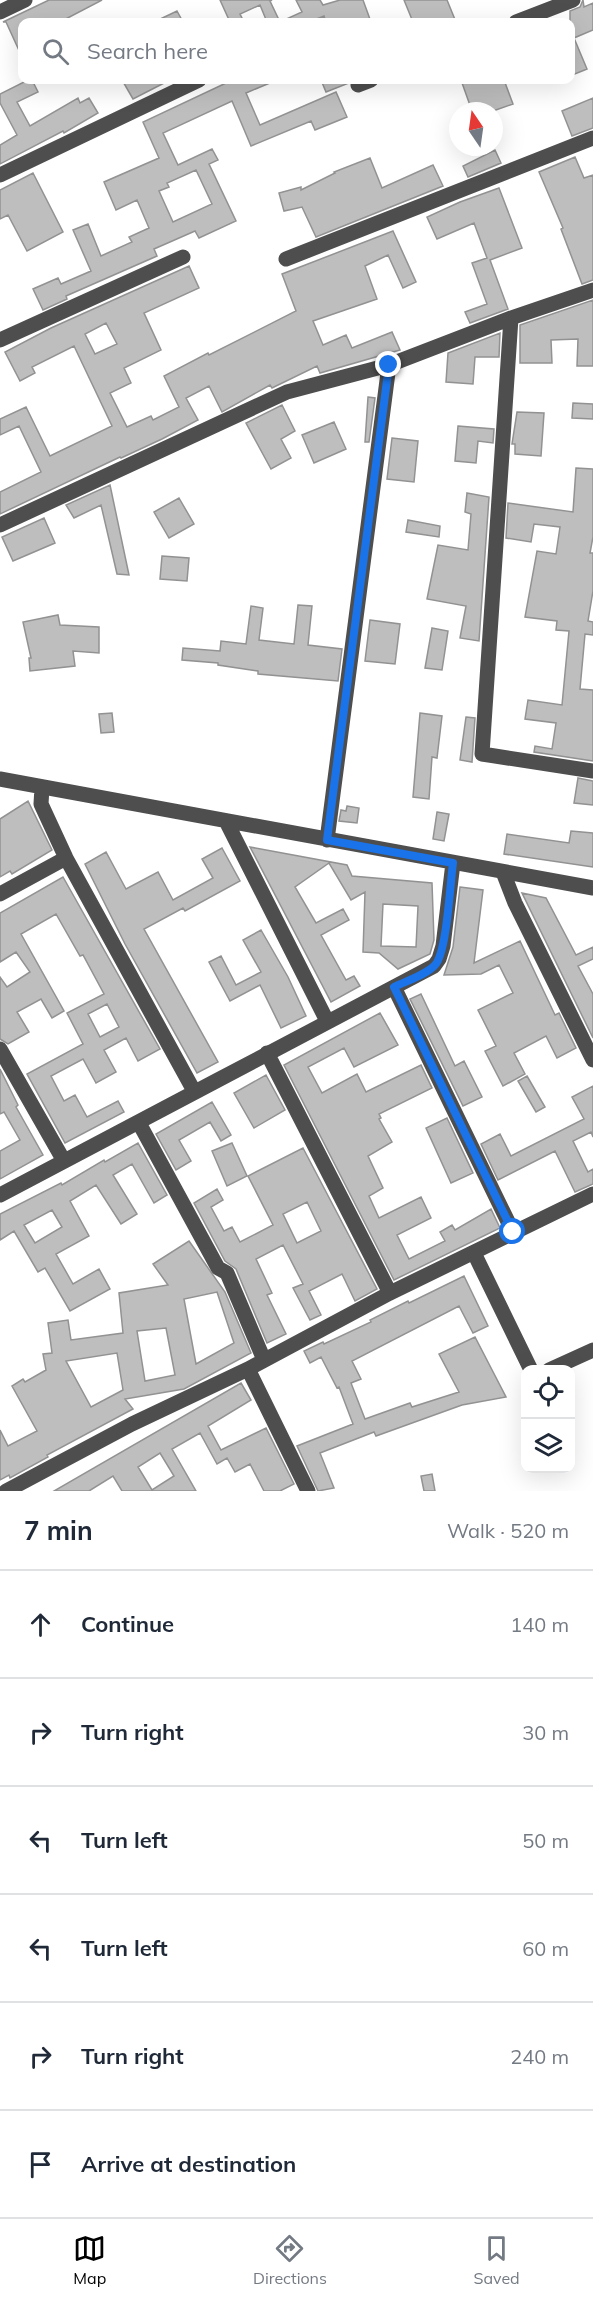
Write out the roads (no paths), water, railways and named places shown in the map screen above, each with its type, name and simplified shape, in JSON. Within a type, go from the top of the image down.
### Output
[{"type":"street","points":[[0,12],[25,0]]},
{"type":"street","points":[[526,18],[573,0]]},
{"type":"street","points":[[0,175],[191,84]]},
{"type":"street","points":[[286,259],[593,138]]},
{"type":"street","points":[[0,340],[183,257]]},
{"type":"street","points":[[0,525],[286,392],[389,365],[511,318],[593,290]]},
{"type":"street","points":[[511,318],[482,754],[593,771]]},
{"type":"street","points":[[327,840],[389,365]]},
{"type":"street","points":[[0,779],[593,888]]},
{"type":"street","points":[[42,787],[41,804],[66,858],[194,1091]]},
{"type":"street","points":[[226,821],[327,1021]]},
{"type":"street","points":[[0,894],[66,858]]},
{"type":"street","points":[[0,1195],[434,966],[439,959],[446,927],[453,863]]},
{"type":"street","points":[[503,872],[515,903],[593,1060]]},
{"type":"street","points":[[394,987],[513,1232]]},
{"type":"street","points":[[267,1053],[390,1293]]},
{"type":"street","points":[[2,1056],[64,1161]]},
{"type":"street","points":[[139,1123],[218,1268],[227,1273],[264,1360]]},
{"type":"street","points":[[6,1491],[132,1424],[248,1370],[390,1293],[593,1194]]},
{"type":"street","points":[[474,1253],[529,1365]]},
{"type":"street","points":[[560,1365],[593,1350]]},
{"type":"street","points":[[248,1370],[308,1491]]}]
